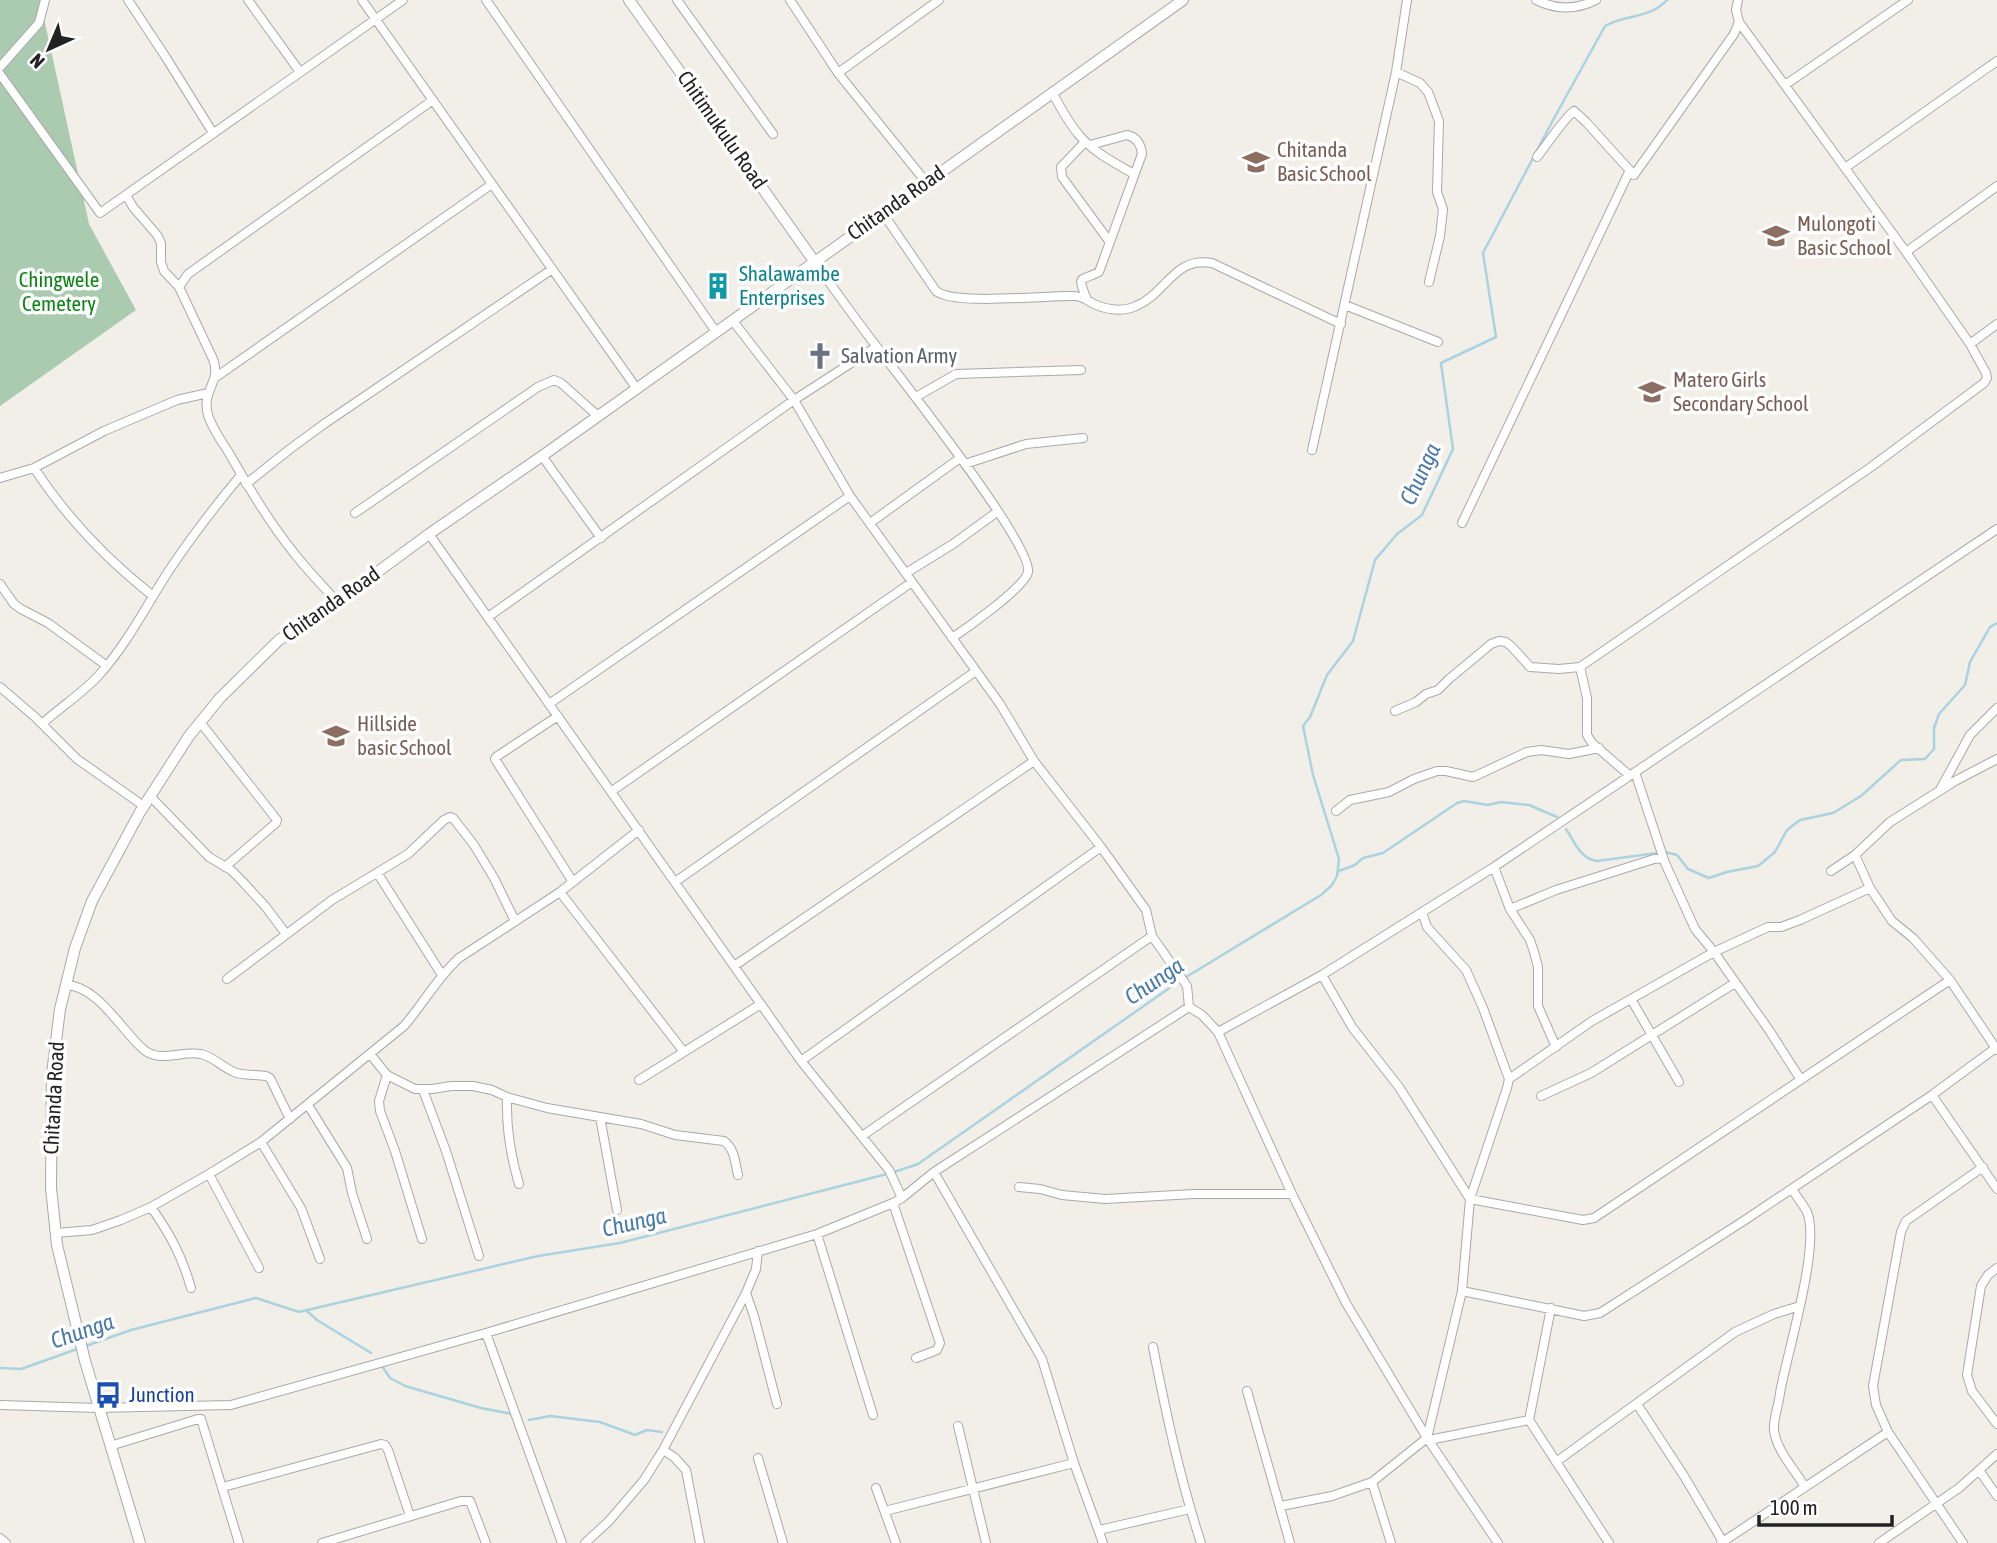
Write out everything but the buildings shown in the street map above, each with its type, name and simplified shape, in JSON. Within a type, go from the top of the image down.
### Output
[{"type":"street","points":[[0,67],[39,23],[46,0]]},
{"type":"street","points":[[128,0],[213,133]]},
{"type":"street","points":[[248,0],[300,72]]},
{"type":"street","points":[[362,0],[637,389]]},
{"type":"street","points":[[0,75],[100,213],[402,0]]},
{"type":"street","points":[[486,0],[716,331]]},
{"type":"street","name":"Chitimukulu Road","points":[[629,0],[814,261]]},
{"type":"street","points":[[677,0],[773,134]]},
{"type":"street","points":[[790,0],[838,73],[926,182]]},
{"type":"street","points":[[838,73],[939,0]]},
{"type":"street","name":"Chitanda Road","points":[[140,1543],[85,1361],[56,1233],[51,1188],[52,1073],[65,985],[92,901],[150,796],[200,722],[220,698],[279,640],[1183,0]]},
{"type":"street","points":[[1312,450],[1396,72],[1407,0]]},
{"type":"street","points":[[1536,0],[1559,8],[1583,6],[1596,0]]},
{"type":"street","points":[[1395,710],[1438,690],[1491,644],[1499,641],[1512,647],[1530,667],[1580,667],[1871,467],[1984,383],[1987,378],[1970,344],[1740,22],[1736,10],[1738,0]]},
{"type":"street","points":[[1786,85],[1908,0]]},
{"type":"street","points":[[1537,158],[1574,111],[1634,175],[1740,22]]},
{"type":"street","points":[[1845,168],[1997,61]]},
{"type":"street","points":[[1396,72],[1420,83],[1429,92],[1439,121],[1437,192],[1443,209],[1440,236],[1429,282]]},
{"type":"street","points":[[1052,92],[1072,126],[1087,143],[1134,174]]},
{"type":"street","points":[[180,287],[188,274],[433,100]]},
{"type":"street","points":[[1087,300],[1081,279],[1099,272],[1142,154],[1142,147],[1127,135],[1087,143],[1061,167],[1062,177],[1109,241]]},
{"type":"street","points":[[1462,523],[1630,170]]},
{"type":"street","points":[[216,377],[492,184]]},
{"type":"street","points":[[1906,252],[1997,186]]},
{"type":"street","points":[[126,195],[157,234],[161,243],[164,271],[180,287],[216,367],[216,377],[208,393],[209,417],[271,523],[295,556],[337,601]]},
{"type":"street","points":[[882,212],[936,291],[948,297],[1077,296],[1105,309],[1120,310],[1146,302],[1180,269],[1200,261],[1212,263],[1341,324]]},
{"type":"street","points":[[814,261],[963,461],[1015,538],[1027,562],[1028,572],[1024,580],[999,603],[952,638]]},
{"type":"street","points":[[43,724],[85,689],[107,666],[169,570],[220,499],[244,479],[551,270]]},
{"type":"street","points":[[1345,305],[1438,342]]},
{"type":"street","points":[[733,321],[794,400],[850,496],[1000,704],[1034,761],[1146,910],[1152,936],[1187,986],[1189,1007]]},
{"type":"street","points":[[1970,344],[1997,324]]},
{"type":"street","points":[[488,617],[794,400],[876,347]]},
{"type":"street","points":[[916,397],[956,374],[1081,370]]},
{"type":"street","points":[[355,513],[546,383],[554,380],[561,383],[598,416]]},
{"type":"street","points":[[0,478],[34,468],[104,431],[177,400],[208,393]]},
{"type":"street","points":[[870,523],[963,461],[1026,444],[1083,438]]},
{"type":"street","points":[[542,456],[601,538]]},
{"type":"street","points":[[34,468],[50,493],[82,531],[115,565],[153,596]]},
{"type":"street","points":[[549,704],[850,496]]},
{"type":"street","points":[[906,573],[997,512]]},
{"type":"street","points":[[1218,1032],[1322,975],[1494,867],[1997,529]]},
{"type":"street","points":[[429,534],[801,1061],[891,1174],[902,1198]]},
{"type":"street","points":[[612,791],[912,582]]},
{"type":"street","points":[[0,584],[14,604],[48,623],[107,666]]},
{"type":"street","points":[[1580,667],[1587,698],[1587,735],[1592,743],[1632,774],[1663,858],[1695,929],[1769,1030],[1801,1080]]},
{"type":"street","points":[[675,883],[976,671]]},
{"type":"street","points":[[0,687],[43,724],[77,759],[138,802]]},
{"type":"street","points":[[1940,790],[1970,735],[1997,708]]},
{"type":"street","points":[[558,716],[495,759],[573,882]]},
{"type":"street","points":[[200,722],[277,820],[225,867]]},
{"type":"street","points":[[1336,811],[1350,800],[1389,792],[1437,771],[1473,778],[1527,752],[1541,750],[1569,754],[1599,748]]},
{"type":"street","points":[[1831,871],[1856,855],[1890,822],[1940,790],[1997,759]]},
{"type":"street","points":[[734,966],[1034,761]]},
{"type":"street","points":[[150,796],[209,857],[237,876],[286,934]]},
{"type":"street","points":[[227,979],[332,900],[408,855],[450,817],[474,845],[515,921]]},
{"type":"street","points":[[56,1233],[92,1230],[151,1207],[261,1142],[404,1026],[442,975],[459,958],[560,892],[639,831]]},
{"type":"street","points":[[801,1061],[1101,847]]},
{"type":"street","points":[[1462,1291],[1584,1316],[1600,1313],[1792,1189],[1996,1049],[1950,980],[1913,938],[1892,921],[1870,888],[1856,855]]},
{"type":"street","points":[[1510,909],[1556,890],[1663,858]]},
{"type":"street","points":[[1494,867],[1510,909],[1535,952],[1538,968],[1538,1006],[1556,1047]]},
{"type":"street","points":[[378,874],[442,975]]},
{"type":"street","points":[[1428,1439],[1462,1291],[1470,1199],[1509,1079],[1592,1021],[1714,952],[1768,927],[1781,927],[1800,920],[1870,888]]},
{"type":"street","points":[[560,892],[684,1052]]},
{"type":"street","points":[[1422,912],[1427,927],[1465,970],[1483,1008],[1509,1079]]},
{"type":"street","points":[[862,1136],[1152,936]]},
{"type":"street","points":[[1322,975],[1352,1027],[1399,1087],[1470,1199],[1583,1220],[1594,1218],[1950,980]]},
{"type":"street","points":[[1541,1096],[1583,1077],[1652,1037],[1735,983]]},
{"type":"street","points":[[65,985],[82,989],[94,998],[113,1015],[139,1046],[152,1056],[201,1054],[237,1073],[266,1076],[273,1083],[290,1119]]},
{"type":"street","points":[[1631,999],[1679,1082]]},
{"type":"street","points":[[639,1080],[761,1004]]},
{"type":"street","points":[[1189,1007],[1202,1015],[1218,1032],[1292,1194],[1346,1303],[1428,1439],[1498,1543]]},
{"type":"street","points":[[0,1405],[98,1408],[231,1405],[486,1333],[817,1234],[902,1198],[934,1172],[1189,1007]]},
{"type":"street","points":[[370,1054],[387,1075],[415,1089],[473,1086],[547,1108],[660,1129],[676,1135],[724,1142],[729,1144],[733,1153],[738,1175]]},
{"type":"street","points":[[387,1075],[379,1101],[380,1111],[422,1239]]},
{"type":"street","points":[[423,1090],[446,1151],[479,1256]]},
{"type":"street","points":[[1932,1095],[1997,1189]]},
{"type":"street","points":[[508,1097],[507,1135],[519,1184]]},
{"type":"street","points":[[307,1105],[347,1168],[367,1239]]},
{"type":"street","points":[[600,1117],[617,1210]]},
{"type":"street","points":[[261,1142],[301,1208],[320,1259]]},
{"type":"street","points":[[1963,1543],[1888,1432],[1876,1405],[1873,1385],[1901,1232],[1906,1221],[1983,1167]]},
{"type":"street","points":[[934,1172],[1042,1359],[1074,1463],[1103,1543]]},
{"type":"street","points":[[209,1174],[259,1268]]},
{"type":"street","points":[[1019,1187],[1105,1199],[1194,1194],[1292,1194]]},
{"type":"street","points":[[1792,1189],[1807,1212],[1810,1247],[1801,1306],[1785,1366],[1774,1429],[1779,1444],[1805,1487]]},
{"type":"street","points":[[893,1203],[940,1343],[937,1350],[916,1358]]},
{"type":"street","points":[[151,1207],[177,1247],[191,1288]]},
{"type":"street","points":[[817,1234],[873,1415]]},
{"type":"street","points":[[585,1543],[629,1500],[663,1450],[746,1293],[756,1269],[758,1251]]},
{"type":"street","points":[[1997,1268],[1987,1275],[1981,1286],[1966,1375],[1972,1391],[1997,1424]]},
{"type":"street","points":[[746,1293],[777,1404]]},
{"type":"street","points":[[1556,1462],[1735,1332],[1774,1314],[1801,1306]]},
{"type":"street","points":[[1551,1308],[1529,1420],[1609,1543]]},
{"type":"street","points":[[486,1333],[562,1543]]},
{"type":"street","points":[[1153,1347],[1169,1430],[1201,1543]]},
{"type":"street","points":[[1247,1391],[1290,1543]]},
{"type":"street","points":[[1637,1404],[1684,1476],[1722,1542],[1888,1432]]},
{"type":"street","points":[[110,1446],[201,1419],[239,1543]]},
{"type":"street","points":[[1281,1506],[1332,1496],[1372,1482],[1428,1439],[1529,1420]]},
{"type":"street","points":[[958,1426],[986,1543]]},
{"type":"street","points":[[223,1487],[381,1444],[388,1450],[410,1516]]},
{"type":"street","points":[[663,1450],[687,1469],[700,1543]]},
{"type":"street","points":[[1879,1543],[1938,1504],[1997,1454]]},
{"type":"street","points":[[758,1458],[783,1543]]},
{"type":"street","points":[[885,1511],[1074,1463]]},
{"type":"street","points":[[1979,1470],[1997,1496]]},
{"type":"street","points":[[1372,1482],[1391,1543]]},
{"type":"street","points":[[876,1488],[896,1543]]},
{"type":"street","points":[[322,1543],[470,1500],[486,1543]]},
{"type":"street","points":[[1099,1530],[1190,1509]]},
{"type":"street","points":[[0,1538],[6,1543]]},
{"type":"green space","name":"Chingwele Cemetery","points":[[0,0],[40,0],[89,224],[136,310],[0,406]]},
{"type":"waterway","name":"Chunga","points":[[894,1172],[918,1164],[1178,982],[1321,895],[1332,885],[1337,876],[1339,859],[1313,775],[1303,726],[1310,717],[1327,675],[1353,641],[1375,560],[1397,534],[1422,515],[1453,449],[1441,363],[1496,337],[1483,253],[1605,26],[1653,10],[1667,0]]},
{"type":"waterway","points":[[1665,852],[1677,855],[1688,869],[1709,878],[1758,866],[1775,852],[1787,830],[1800,820],[1833,813],[1861,796],[1901,760],[1925,759],[1934,749],[1934,728],[1939,714],[1965,685],[1970,662],[1990,627],[1997,623]]},
{"type":"waterway","points":[[1339,871],[1355,865],[1363,858],[1383,853],[1464,801],[1488,805],[1501,802],[1529,805],[1557,817]]},
{"type":"waterway","points":[[1566,829],[1578,849],[1591,860],[1657,853]]},
{"type":"waterway","name":"Chunga","points":[[86,1346],[131,1330],[256,1298],[299,1312],[538,1256],[620,1243],[887,1174]]},
{"type":"waterway","points":[[307,1311],[371,1353]]},
{"type":"waterway","name":"Chunga","points":[[0,1368],[21,1369],[80,1348]]},
{"type":"waterway","points":[[382,1366],[390,1378],[405,1386],[512,1414]]},
{"type":"waterway","points":[[529,1420],[550,1416],[600,1422],[635,1435],[647,1430],[662,1432]]},
{"type":"place","name":"Chitanda Basic School","points":[[1256,162]]},
{"type":"place","name":"Mulongoti Basic School","points":[[1776,236]]},
{"type":"place","name":"Shalawambe Enterprises","points":[[718,286]]},
{"type":"place","name":"Salvation Army","points":[[820,356]]},
{"type":"place","name":"Matero Girls Secondary School","points":[[1652,392]]},
{"type":"place","name":"Hillside basic School","points":[[336,736]]},
{"type":"place","name":"Junction","points":[[108,1395]]}]
